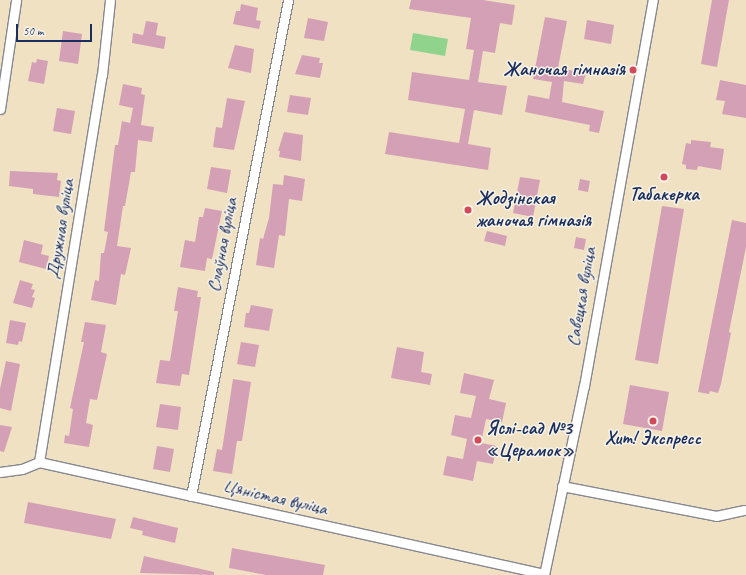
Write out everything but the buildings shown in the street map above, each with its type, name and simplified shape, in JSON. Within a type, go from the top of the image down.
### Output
[{"type":"street","points":[[0,109],[16,0]]},
{"type":"street","name":"Дружная вуліца","points":[[39,462],[100,90],[110,0]]},
{"type":"street","name":"Слаўная вуліца","points":[[192,496],[288,0]]},
{"type":"street","name":"Савецкая вуліца","points":[[544,574],[584,386],[653,0]]},
{"type":"street","points":[[0,472],[22,469],[39,462]]},
{"type":"street","name":"Цяністая вуліца","points":[[39,462],[544,574]]},
{"type":"street","points":[[562,486],[716,516],[744,510]]},
{"type":"green space","points":[[413,33],[448,39],[445,56],[410,50]]},
{"type":"place","name":"Жаночая гімназія","points":[[633,70]]},
{"type":"place","name":"Табакерка","points":[[664,177]]},
{"type":"place","name":"Жодзінская жаночая гімназія","points":[[468,210]]},
{"type":"place","name":"Хит! Экспресс","points":[[653,421]]},
{"type":"place","name":"Яслі-сад №3 «Церамок»","points":[[478,440]]}]
